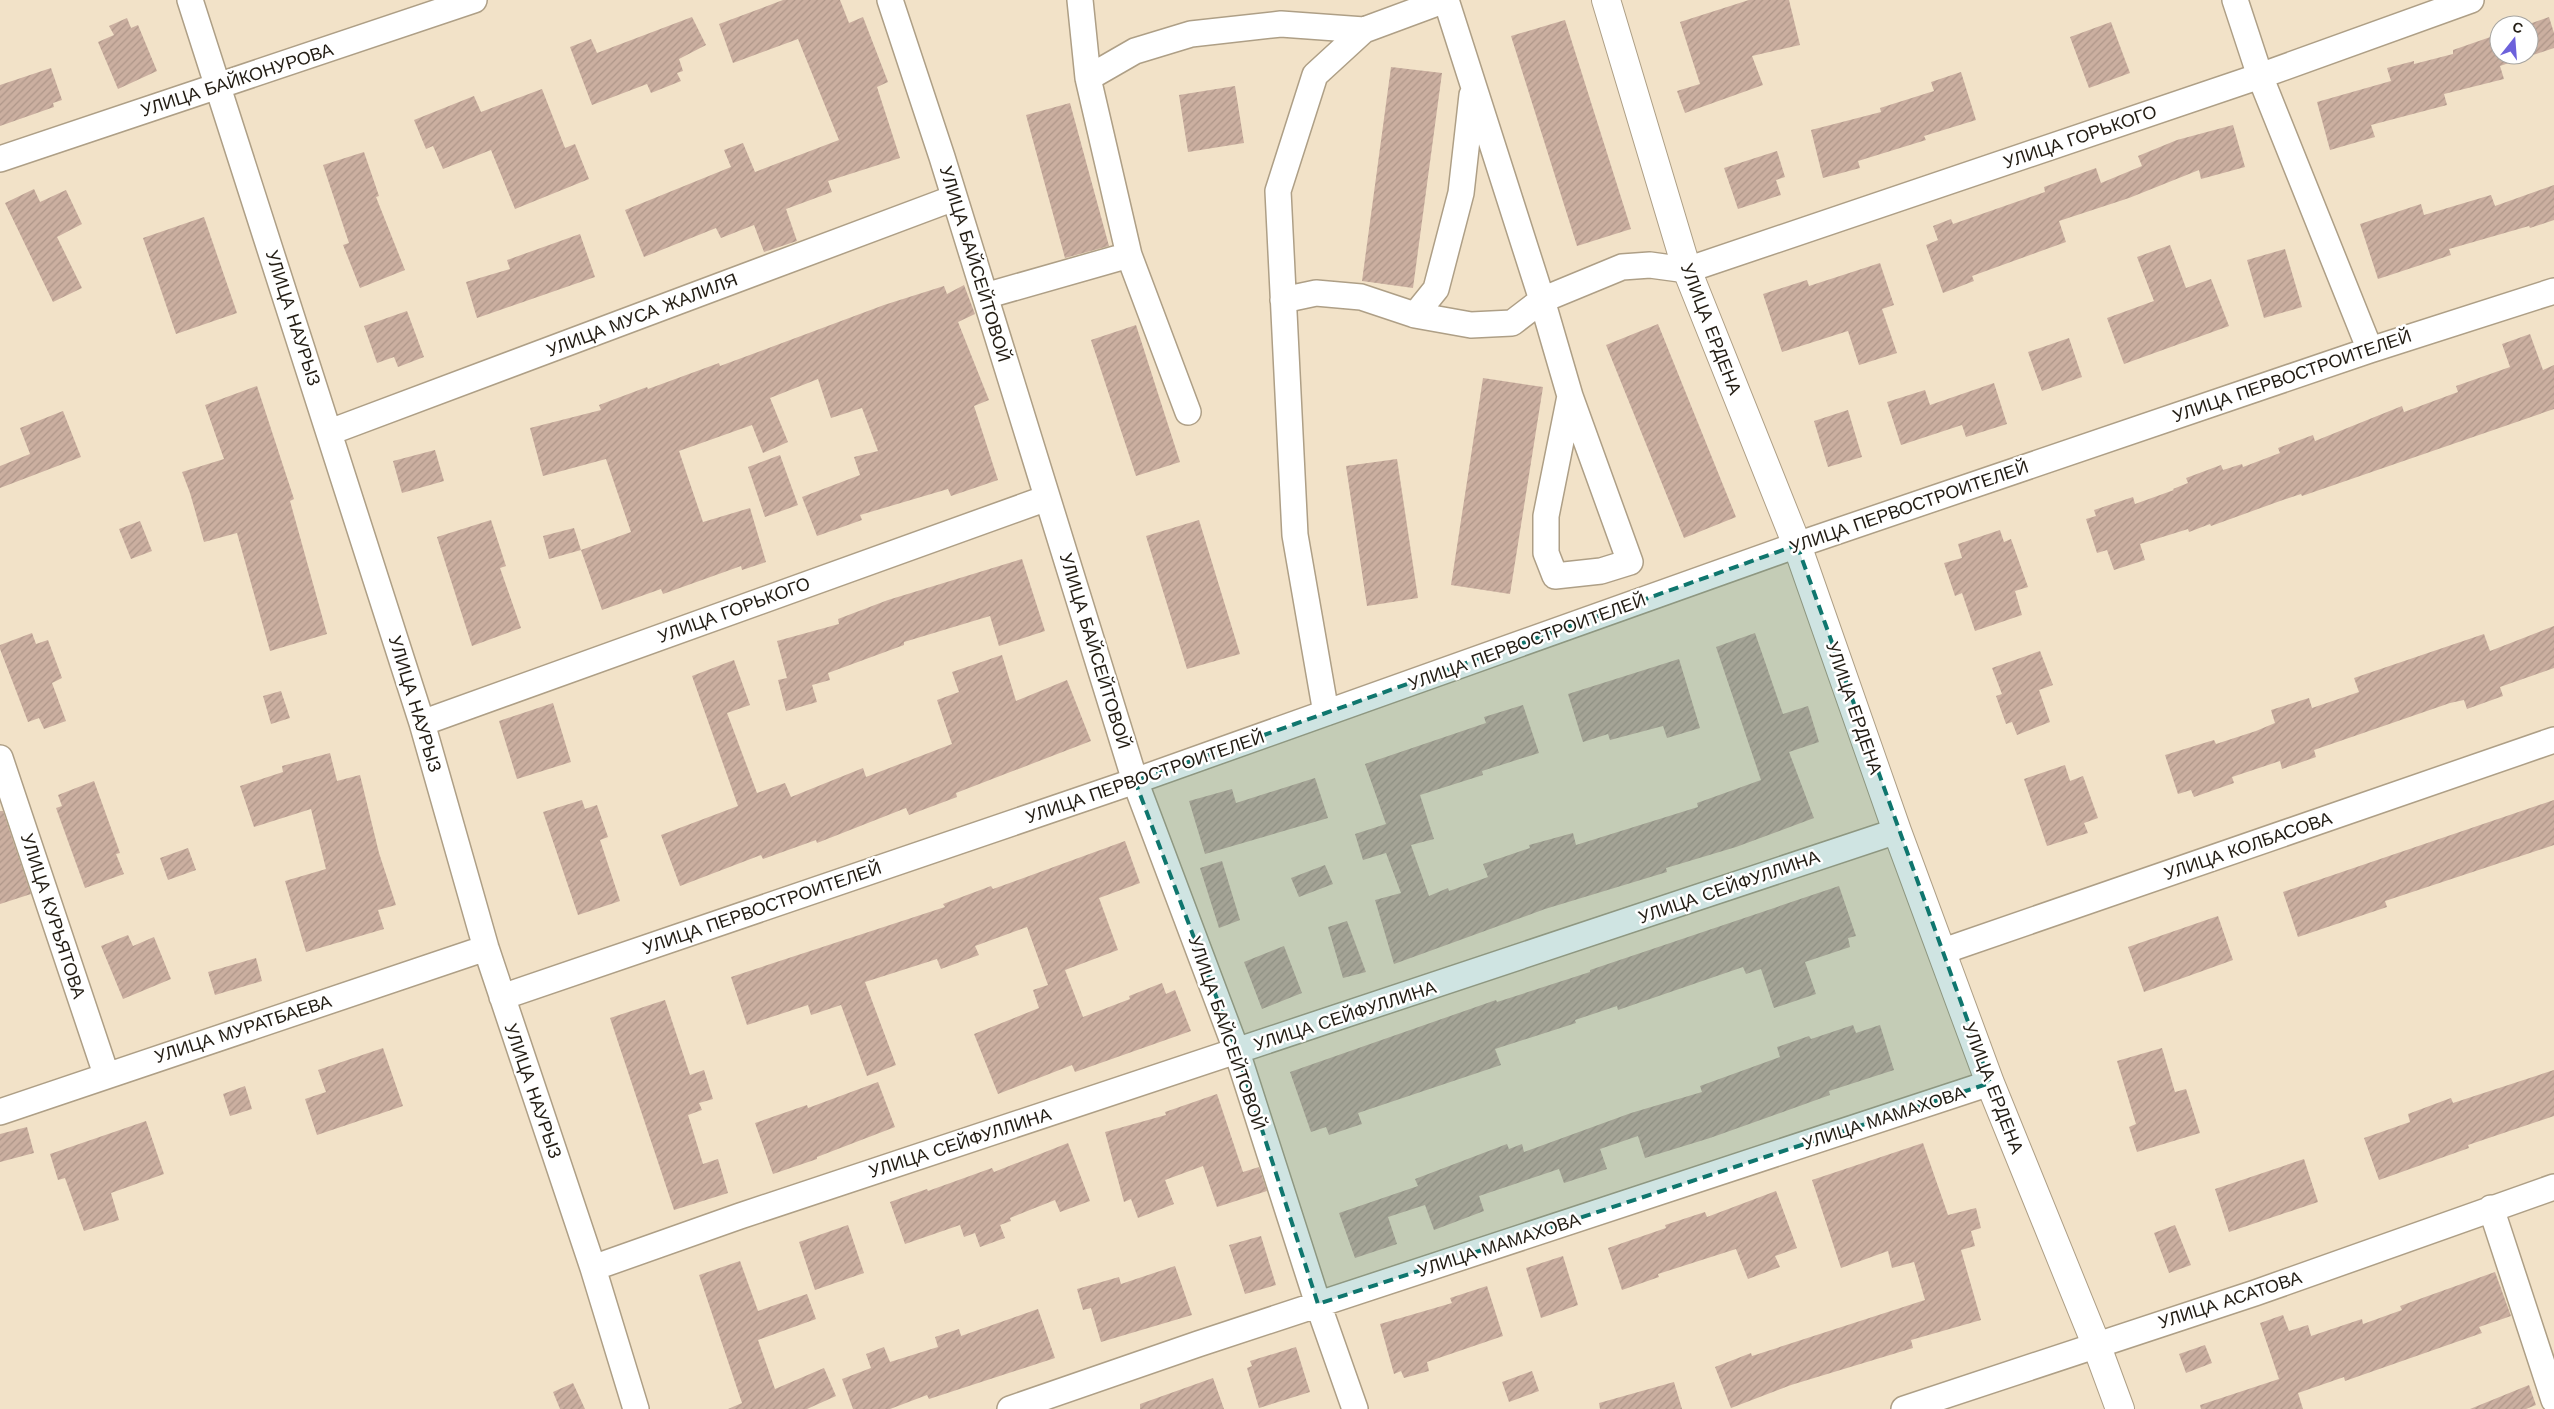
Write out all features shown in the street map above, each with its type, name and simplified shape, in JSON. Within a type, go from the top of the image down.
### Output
[{"type":"street","name":"УЛИЦА НАУРЫЗ","points":[[190,0],[422,723],[486,948],[593,1268],[636,1409]]},
{"type":"street","name":"УЛИЦА БАЙКОНУРОВА","points":[[0,159],[474,0]]},
{"type":"street","name":"УЛИЦА БАЙСЕЙТОВОЙ","points":[[890,0],[985,296],[1135,781],[1237,1052],[1318,1304],[1355,1409]]},
{"type":"street","points":[[1080,0],[1088,78],[1129,255],[1188,412]]},
{"type":"street","points":[[1326,713],[1296,534],[1278,191],[1299,119],[1315,75],[1364,30],[1445,0],[1542,300],[1570,396],[1630,562],[1601,572],[1555,576],[1546,553],[1546,516],[1570,396]]},
{"type":"street","name":"УЛИЦА ЕРДЕНА","points":[[1606,0],[1687,270],[1797,545],[1897,831],[1990,1083],[2096,1344],[2120,1409]]},
{"type":"street","points":[[2236,0],[2260,76],[2370,350]]},
{"type":"street","name":"УЛИЦА ГОРЬКОГО","points":[[1687,270],[2260,76],[2471,0]]},
{"type":"street","points":[[1088,78],[1135,51],[1191,34],[1280,24],[1364,30]]},
{"type":"street","points":[[1415,315],[1436,289],[1461,193],[1473,85]]},
{"type":"street","name":"УЛИЦА МУСА ЖАЛИЛЯ","points":[[330,432],[954,198]]},
{"type":"street","points":[[985,296],[1129,255]]},
{"type":"street","points":[[1283,300],[1316,293],[1361,297],[1415,315],[1471,325],[1512,323],[1542,300],[1622,267],[1650,265],[1687,270]]},
{"type":"street","name":"УЛИЦА ПЕРВОСТРОИТЕЛЕЙ","points":[[502,997],[1135,781],[1797,545],[2370,350],[2554,291]]},
{"type":"street","name":"УЛИЦА ГОРЬКОГО","points":[[422,723],[1047,498]]},
{"type":"street","name":"УЛИЦА КОЛБАСОВА","points":[[1942,954],[1955,947],[2554,740]]},
{"type":"street","name":"УЛИЦА КУРЬЯТОВА","points":[[0,758],[106,1074]]},
{"type":"street","name":"УЛИЦА СЕЙФУЛЛИНА","points":[[593,1268],[740,1216],[1897,831]]},
{"type":"street","name":"УЛИЦА МУРАТБАЕВА","points":[[0,1112],[106,1074],[486,948]]},
{"type":"street","name":"УЛИЦА МАМАХОВА","points":[[1010,1409],[1318,1304],[1990,1083]]},
{"type":"street","name":"УЛИЦА АСАТОВА","points":[[1904,1409],[2255,1293],[2554,1187]]},
{"type":"street","points":[[2491,1208],[2554,1400]]},
{"type":"highlighted area","points":[[1797,545],[1990,1083],[1318,1304],[1237,1052],[1135,781]]},
{"type":"building","points":[[783,0],[840,0],[849,23],[863,17],[888,82],[877,87],[900,158],[828,181],[832,192],[786,209],[797,241],[764,252],[754,225],[721,238],[716,228],[644,257],[625,210],[731,167],[724,150],[743,143],[755,172],[839,140],[798,39],[733,63],[719,24]]},
{"type":"building","points":[[1749,0],[1789,0],[1800,45],[1752,56],[1763,85],[1685,113],[1677,91],[1700,84],[1680,22]]},
{"type":"building","points":[[692,17],[706,45],[679,59],[683,71],[677,73],[681,81],[651,93],[647,84],[592,105],[570,47],[591,39],[597,53]]},
{"type":"building","points":[[2549,17],[2554,33],[2554,48],[2539,53],[2539,20]]},
{"type":"building","points":[[127,18],[131,28],[138,25],[157,71],[118,89],[98,42],[114,35],[109,26]]},
{"type":"building","points":[[1565,20],[1631,229],[1577,246],[1511,36]]},
{"type":"building","points":[[2111,22],[2130,73],[2089,88],[2070,37]]},
{"type":"building","points":[[2489,37],[2489,65],[2503,65],[2500,66],[2504,79],[2444,94],[2447,105],[2371,125],[2375,137],[2330,150],[2317,102],[2391,81],[2387,68],[2414,61],[2414,64],[2453,54],[2453,50]]},
{"type":"building","points":[[1391,67],[1442,73],[1413,288],[1362,281]]},
{"type":"building","points":[[51,68],[62,100],[53,103],[54,107],[0,126],[0,85]]},
{"type":"building","points":[[1961,72],[1976,120],[1924,136],[1926,140],[1858,161],[1860,168],[1823,178],[1811,130],[1881,112],[1880,108],[1934,91],[1931,82]]},
{"type":"building","points":[[1235,86],[1244,143],[1188,152],[1179,95]]},
{"type":"building","points":[[542,89],[565,148],[575,144],[589,179],[515,209],[491,150],[443,169],[433,146],[426,149],[414,120],[474,96],[481,112]]},
{"type":"building","points":[[1070,103],[1109,246],[1065,258],[1026,115]]},
{"type":"building","points":[[2233,125],[2245,167],[2201,179],[2199,170],[2129,198],[2059,221],[2066,242],[1972,276],[1974,281],[1943,293],[1926,245],[1938,240],[1933,226],[1951,219],[1953,224],[2045,192],[2044,187],[2096,168],[2101,183],[2142,166],[2138,156],[2177,140]]},
{"type":"building","points":[[1777,151],[1785,177],[1776,180],[1781,195],[1738,209],[1724,168]]},
{"type":"building","points":[[364,152],[379,196],[376,197],[405,270],[360,288],[343,245],[349,243],[323,165]]},
{"type":"building","points":[[2554,185],[2554,220],[2449,249],[2451,255],[2378,279],[2360,224],[2421,204],[2424,215],[2491,195],[2495,206]]},
{"type":"building","points":[[34,189],[40,202],[66,190],[82,224],[57,237],[82,288],[53,302],[5,203]]},
{"type":"building","points":[[204,217],[237,313],[176,334],[143,238]]},
{"type":"building","points":[[580,234],[595,277],[477,318],[466,282],[510,269],[507,260]]},
{"type":"building","points":[[2170,245],[2186,288],[2211,279],[2229,326],[2124,364],[2107,318],[2154,301],[2137,257]]},
{"type":"building","points":[[2285,249],[2302,307],[2264,318],[2247,260]]},
{"type":"building","points":[[1880,263],[1894,305],[1882,309],[1897,353],[1859,365],[1848,331],[1782,352],[1763,294],[1807,280],[1809,286]]},
{"type":"building","points":[[964,285],[975,314],[958,322],[989,400],[974,406],[998,480],[951,496],[948,489],[860,515],[862,520],[817,536],[802,497],[860,475],[854,457],[878,451],[862,408],[831,418],[818,379],[770,398],[788,442],[763,453],[752,425],[679,451],[703,522],[750,508],[766,562],[742,570],[741,566],[663,594],[661,589],[602,610],[581,550],[631,532],[606,459],[543,476],[530,428],[601,410],[599,405],[647,387],[648,389],[719,363],[720,366],[884,305],[944,286],[947,294]]},
{"type":"building","points":[[407,311],[424,357],[398,367],[394,357],[377,363],[364,326]]},
{"type":"building","points":[[1658,324],[1736,517],[1684,538],[1606,345]]},
{"type":"building","points":[[1136,325],[1180,462],[1136,476],[1091,340]]},
{"type":"building","points":[[2530,334],[2543,370],[2554,365],[2554,409],[2211,526],[2210,524],[2189,532],[2188,529],[2140,544],[2145,560],[2114,570],[2107,550],[2097,553],[2086,519],[2096,516],[2094,510],[2133,497],[2135,504],[2174,490],[2188,483],[2186,478],[2221,465],[2223,470],[2242,464],[2243,467],[2280,453],[2278,448],[2313,435],[2315,441],[2402,406],[2404,412],[2458,392],[2456,386],[2510,367],[2502,344]]},
{"type":"building","points":[[2069,338],[2082,377],[2042,391],[2028,352]]},
{"type":"building","points":[[1483,378],[1543,387],[1510,594],[1451,585]]},
{"type":"building","points":[[1994,383],[2007,424],[1966,437],[1962,425],[1901,445],[1887,402],[1925,390],[1930,405]]},
{"type":"building","points":[[257,386],[294,499],[290,501],[327,634],[270,651],[237,533],[204,542],[182,472],[224,459],[205,405]]},
{"type":"building","points":[[1848,410],[1862,457],[1828,467],[1814,421]]},
{"type":"building","points":[[63,411],[81,457],[0,488],[0,466],[30,454],[20,428]]},
{"type":"building","points":[[435,450],[444,481],[402,493],[393,461]]},
{"type":"building","points":[[780,455],[798,505],[765,517],[748,467]]},
{"type":"building","points":[[1397,459],[1418,598],[1367,606],[1346,466]]},
{"type":"building","points":[[491,520],[506,566],[500,568],[521,628],[472,646],[437,537]]},
{"type":"building","points":[[1199,520],[1240,654],[1187,669],[1146,536]]},
{"type":"building","points":[[140,521],[152,551],[131,559],[119,529]]},
{"type":"building","points":[[574,528],[581,550],[549,559],[543,536]]},
{"type":"building","points":[[2000,530],[2004,542],[2011,539],[2028,587],[2015,591],[2022,615],[1975,631],[1962,593],[1955,596],[1944,563],[1962,558],[1958,544]]},
{"type":"building","points":[[1022,559],[1045,631],[999,646],[990,616],[904,642],[904,645],[828,673],[830,680],[812,685],[817,702],[786,711],[778,680],[787,678],[777,641],[839,624],[838,619],[888,600]]},
{"type":"building","points":[[2554,626],[2554,668],[2500,687],[2503,696],[2467,709],[2464,700],[2450,703],[2314,750],[2316,757],[2282,769],[2280,761],[2232,777],[2234,783],[2194,797],[2191,790],[2178,794],[2165,755],[2214,740],[2216,744],[2275,723],[2271,710],[2309,698],[2312,708],[2359,692],[2354,678],[2484,634],[2490,651]]},
{"type":"building","points":[[32,633],[36,644],[48,640],[62,678],[52,683],[66,721],[44,729],[39,718],[28,722],[0,649],[0,645]]},
{"type":"building","points":[[1755,633],[1783,714],[1808,706],[1819,742],[1789,752],[1814,818],[1736,847],[1666,868],[1667,872],[1545,909],[1394,964],[1375,900],[1401,893],[1386,853],[1363,860],[1355,834],[1386,824],[1365,764],[1486,723],[1484,717],[1523,705],[1539,753],[1482,771],[1483,775],[1420,795],[1434,839],[1411,845],[1429,896],[1448,888],[1449,891],[1488,877],[1483,864],[1530,848],[1529,845],[1573,833],[1576,845],[1698,807],[1697,803],[1761,780],[1716,647]]},
{"type":"building","points":[[2040,651],[2053,685],[2039,690],[2050,722],[2017,735],[2012,722],[2006,724],[1996,696],[2002,694],[1992,668]]},
{"type":"building","points":[[1002,655],[1016,701],[1067,680],[1091,741],[956,793],[957,797],[909,815],[906,808],[817,843],[816,840],[763,859],[761,855],[680,886],[661,835],[738,806],[692,676],[734,660],[750,705],[727,713],[757,793],[785,783],[791,797],[863,768],[866,777],[952,744],[937,700],[959,692],[952,672]]},
{"type":"building","points":[[1679,659],[1700,728],[1667,738],[1663,726],[1610,740],[1608,734],[1583,742],[1568,694]]},
{"type":"building","points":[[281,691],[290,718],[271,724],[263,696]]},
{"type":"building","points":[[553,703],[571,762],[517,779],[499,721]]},
{"type":"building","points":[[330,753],[337,781],[360,775],[379,853],[396,905],[378,910],[384,929],[306,952],[285,881],[326,869],[311,809],[254,827],[240,786],[283,772],[282,766]]},
{"type":"building","points":[[2065,765],[2070,781],[2083,776],[2098,818],[2084,823],[2088,833],[2047,846],[2024,779]]},
{"type":"building","points":[[1315,778],[1328,818],[1205,854],[1189,801],[1232,789],[1236,803]]},
{"type":"building","points":[[94,781],[120,853],[116,854],[124,874],[85,888],[56,808],[62,806],[58,795]]},
{"type":"building","points":[[582,800],[585,809],[597,805],[608,837],[600,840],[620,901],[578,915],[543,812]]},
{"type":"building","points":[[2554,800],[2554,845],[2385,901],[2387,907],[2298,937],[2283,892]]},
{"type":"building","points":[[0,811],[3,811],[31,894],[0,904]]},
{"type":"building","points":[[1125,841],[1140,883],[1099,898],[1118,950],[1065,970],[1083,1017],[1130,999],[1129,996],[1162,983],[1166,994],[1175,990],[1191,1031],[1075,1072],[1072,1065],[998,1094],[974,1034],[1039,1008],[1033,990],[1048,985],[1027,927],[975,946],[979,955],[941,969],[937,959],[865,982],[896,1065],[867,1076],[841,1005],[811,1015],[808,1005],[747,1025],[731,977],[945,907],[943,904],[991,886],[993,889]]},
{"type":"building","points":[[188,848],[196,870],[168,880],[160,858]]},
{"type":"building","points":[[1222,861],[1240,920],[1219,928],[1200,868]]},
{"type":"building","points":[[1325,865],[1333,884],[1299,897],[1291,878]]},
{"type":"building","points":[[1839,886],[1856,936],[1848,938],[1850,947],[1805,962],[1816,994],[1774,1008],[1761,969],[1746,974],[1743,967],[1618,1010],[1617,1006],[1575,1020],[1576,1023],[1495,1049],[1501,1065],[1358,1113],[1362,1124],[1329,1135],[1326,1127],[1311,1132],[1290,1072],[1496,1000],[1497,1002],[1590,972],[1590,970]]},
{"type":"building","points":[[2218,916],[2233,960],[2144,992],[2128,947]]},
{"type":"building","points":[[1347,921],[1366,972],[1343,978],[1328,927]]},
{"type":"building","points":[[128,935],[133,946],[154,937],[171,979],[123,999],[101,946]]},
{"type":"building","points":[[1284,946],[1302,993],[1262,1009],[1244,962]]},
{"type":"building","points":[[256,958],[262,981],[215,995],[208,972]]},
{"type":"building","points":[[665,1000],[690,1075],[704,1070],[713,1099],[699,1103],[702,1110],[688,1115],[703,1164],[718,1159],[728,1193],[674,1210],[610,1018]]},
{"type":"building","points":[[1853,1025],[1856,1033],[1880,1025],[1894,1070],[1829,1091],[1830,1095],[1710,1138],[1645,1158],[1638,1136],[1600,1149],[1607,1169],[1564,1183],[1559,1169],[1479,1196],[1484,1211],[1434,1230],[1425,1205],[1388,1217],[1397,1244],[1355,1258],[1339,1213],[1418,1186],[1415,1179],[1507,1144],[1509,1149],[1522,1144],[1524,1152],[1631,1113],[1702,1092],[1700,1086],[1780,1057],[1777,1047],[1809,1036],[1811,1039]]},
{"type":"building","points":[[383,1048],[403,1106],[317,1135],[305,1099],[326,1092],[318,1070]]},
{"type":"building","points":[[2162,1048],[2175,1092],[2186,1089],[2200,1133],[2137,1152],[2129,1127],[2136,1124],[2117,1061]]},
{"type":"building","points":[[2554,1070],[2554,1116],[2468,1145],[2469,1148],[2379,1180],[2364,1138],[2410,1122],[2408,1114],[2451,1098],[2453,1103]]},
{"type":"building","points":[[878,1082],[895,1127],[817,1157],[817,1159],[773,1174],[755,1123],[807,1105],[808,1108]]},
{"type":"building","points":[[245,1086],[252,1109],[230,1116],[223,1094]]},
{"type":"building","points":[[1217,1094],[1243,1172],[1259,1167],[1267,1191],[1217,1207],[1203,1166],[1165,1180],[1174,1204],[1138,1218],[1131,1199],[1124,1202],[1105,1132],[1166,1115],[1165,1112]]},
{"type":"building","points":[[146,1121],[164,1174],[111,1193],[119,1220],[84,1231],[65,1178],[58,1180],[50,1154]]},
{"type":"building","points":[[27,1127],[34,1153],[0,1162],[0,1134]]},
{"type":"building","points":[[1068,1143],[1090,1201],[1060,1212],[1055,1200],[1010,1218],[1011,1221],[1000,1225],[1005,1238],[980,1247],[975,1233],[964,1237],[960,1225],[905,1244],[890,1202],[927,1189],[928,1191],[992,1168],[994,1172]]},
{"type":"building","points":[[1923,1143],[1948,1215],[1976,1208],[1981,1228],[1971,1231],[1975,1246],[1961,1250],[1981,1320],[1911,1340],[1913,1348],[1791,1385],[1731,1408],[1715,1367],[1751,1353],[1752,1356],[1925,1300],[1914,1262],[1892,1268],[1888,1251],[1841,1268],[1812,1180]]},
{"type":"building","points":[[2304,1159],[2318,1202],[2229,1232],[2215,1189]]},
{"type":"building","points":[[1776,1191],[1797,1248],[1775,1256],[1780,1267],[1748,1279],[1736,1249],[1658,1274],[1659,1277],[1622,1290],[1608,1248],[1666,1228],[1665,1225],[1705,1212],[1707,1217]]},
{"type":"building","points":[[848,1225],[864,1273],[815,1290],[799,1242]]},
{"type":"building","points":[[2175,1225],[2191,1265],[2169,1273],[2154,1233]]},
{"type":"building","points":[[1261,1236],[1276,1285],[1245,1294],[1229,1245]]},
{"type":"building","points":[[1563,1256],[1578,1305],[1541,1318],[1526,1268]]},
{"type":"building","points":[[740,1261],[758,1311],[807,1294],[816,1319],[758,1340],[775,1389],[824,1368],[836,1396],[807,1409],[728,1409],[742,1403],[699,1275]]},
{"type":"building","points":[[1175,1266],[1192,1315],[1101,1342],[1091,1308],[1083,1310],[1077,1289],[1119,1277],[1121,1284]]},
{"type":"building","points":[[2495,1272],[2511,1316],[2479,1327],[2482,1333],[2345,1381],[2344,1377],[2298,1393],[2303,1409],[2201,1409],[2200,1405],[2279,1379],[2260,1323],[2283,1315],[2289,1331],[2308,1325],[2311,1336],[2362,1319],[2363,1324],[2402,1310],[2400,1306]]},
{"type":"building","points":[[1487,1286],[1503,1336],[1427,1362],[1429,1371],[1404,1378],[1401,1371],[1394,1374],[1380,1324],[1452,1303],[1450,1298]]},
{"type":"building","points":[[1038,1309],[1055,1358],[929,1399],[927,1395],[890,1409],[853,1409],[842,1379],[871,1368],[866,1354],[884,1347],[890,1362],[938,1347],[935,1337],[959,1329],[961,1336]]},
{"type":"building","points":[[2205,1345],[2212,1363],[2186,1373],[2179,1354]]},
{"type":"building","points":[[1296,1347],[1310,1392],[1259,1408],[1247,1368],[1252,1366],[1250,1361]]},
{"type":"building","points":[[1532,1371],[1539,1391],[1509,1402],[1502,1382]]},
{"type":"building","points":[[1213,1378],[1224,1409],[1140,1409],[1140,1404]]},
{"type":"building","points":[[1674,1382],[1682,1409],[1600,1409],[1599,1403]]},
{"type":"building","points":[[573,1383],[585,1409],[560,1409],[553,1392]]},
{"type":"building","points":[[2529,1385],[2536,1405],[2526,1409],[2470,1409]]}]
